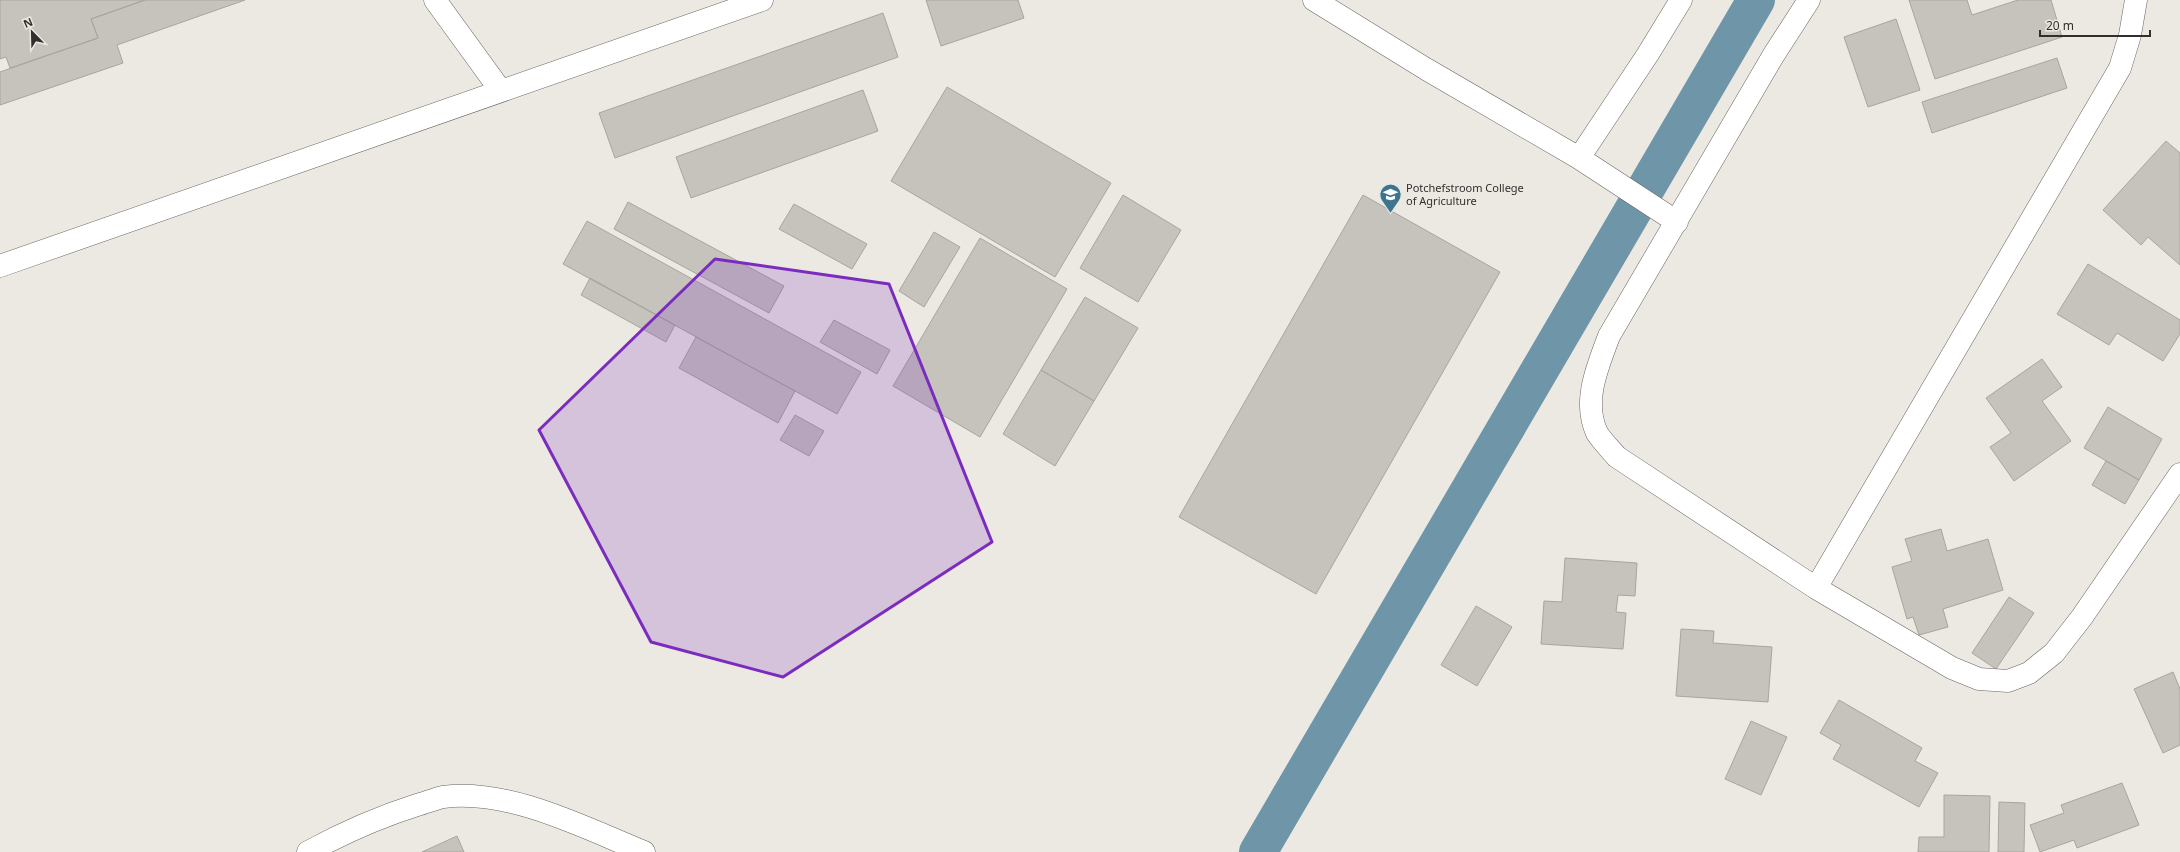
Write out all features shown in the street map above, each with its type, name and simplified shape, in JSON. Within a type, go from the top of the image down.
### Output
[{"type":"street","points":[[435,0],[501,91]]},
{"type":"street","points":[[0,266],[762,0]]},
{"type":"street","points":[[1314,0],[1426,70],[1580,158],[1677,222]]},
{"type":"street","points":[[1580,158],[1648,54],[1681,0]]},
{"type":"street","points":[[1809,0],[1773,56],[1610,336],[1594,376],[1592,409],[1598,433],[1617,457],[1816,588],[1952,668],[1979,679],[2008,681],[2029,673],[2054,653],[2082,617],[2180,474]]},
{"type":"street","points":[[1816,588],[2120,68],[2130,35],[2136,0]]},
{"type":"street","points":[[308,852],[382,816],[443,797],[480,796],[513,802],[575,824],[644,852]]},
{"type":"highlighted area","points":[[715,259],[889,284],[992,542],[783,677],[651,642],[539,430]]},
{"type":"building","points":[[0,0],[145,0],[91,19],[98,38],[10,68],[6,57],[0,59]]},
{"type":"building","points":[[145,0],[245,0],[117,45],[123,63],[0,105],[0,72],[98,38],[91,19]]},
{"type":"building","points":[[926,0],[1018,0],[1024,18],[941,46]]},
{"type":"building","points":[[1909,0],[1967,0],[1972,15],[2018,0],[2051,0],[2062,37],[1935,79]]},
{"type":"building","points":[[883,13],[898,57],[615,158],[599,113]]},
{"type":"building","points":[[1896,19],[1920,90],[1868,107],[1844,37]]},
{"type":"building","points":[[2057,58],[2067,88],[1932,133],[1922,102]]},
{"type":"building","points":[[947,87],[1111,183],[1055,277],[891,181]]},
{"type":"building","points":[[863,90],[878,131],[691,198],[676,157]]},
{"type":"building","points":[[2166,141],[2180,153],[2180,265],[2148,237],[2141,245],[2103,210]]},
{"type":"building","points":[[1123,195],[1181,230],[1138,302],[1080,268]]},
{"type":"building","points":[[1363,195],[1500,272],[1316,594],[1179,517]]},
{"type":"building","points":[[628,202],[784,286],[769,313],[614,229]]},
{"type":"building","points":[[794,204],[867,244],[852,269],[779,229]]},
{"type":"building","points":[[587,221],[861,372],[837,414],[563,264]]},
{"type":"building","points":[[934,232],[960,247],[924,307],[899,291]]},
{"type":"building","points":[[980,238],[1067,289],[980,437],[893,386]]},
{"type":"building","points":[[2088,264],[2180,320],[2180,334],[2163,361],[2117,333],[2109,345],[2057,314]]},
{"type":"building","points":[[590,278],[675,325],[666,342],[581,295]]},
{"type":"building","points":[[1085,297],[1138,328],[1094,401],[1041,370]]},
{"type":"building","points":[[834,320],[890,350],[877,374],[820,342]]},
{"type":"building","points":[[696,337],[795,391],[778,423],[679,368]]},
{"type":"building","points":[[2042,359],[2062,387],[2042,401],[2071,441],[2014,481],[1990,447],[2011,433],[1986,398]]},
{"type":"building","points":[[1041,370],[1094,401],[1055,466],[1003,434]]},
{"type":"building","points":[[2108,407],[2162,439],[2139,480],[2084,448]]},
{"type":"building","points":[[795,415],[824,431],[809,456],[780,440]]},
{"type":"building","points":[[2106,461],[2139,480],[2125,504],[2092,485]]},
{"type":"building","points":[[1941,529],[1947,551],[1988,539],[2003,590],[1943,609],[1948,627],[1919,635],[1913,617],[1907,619],[1892,567],[1912,561],[1905,539]]},
{"type":"building","points":[[1565,558],[1637,563],[1635,596],[1618,595],[1616,612],[1626,613],[1623,649],[1541,644],[1544,601],[1562,602]]},
{"type":"building","points":[[2009,597],[2034,613],[1996,669],[1972,653]]},
{"type":"building","points":[[1476,606],[1512,627],[1477,686],[1441,665]]},
{"type":"building","points":[[1681,629],[1714,631],[1713,643],[1772,647],[1768,702],[1676,696]]},
{"type":"building","points":[[2173,672],[2180,689],[2180,745],[2163,753],[2134,689]]},
{"type":"building","points":[[1839,700],[1922,748],[1915,761],[1938,773],[1919,807],[1833,759],[1841,745],[1820,733]]},
{"type":"building","points":[[1751,721],[1787,737],[1761,795],[1725,779]]},
{"type":"building","points":[[2122,783],[2139,825],[2077,848],[2074,840],[2040,852],[2030,825],[2064,813],[2061,805]]},
{"type":"building","points":[[1944,795],[1990,796],[1989,852],[1918,852],[1919,837],[1944,837]]},
{"type":"building","points":[[1999,802],[2025,803],[2024,852],[1998,852]]},
{"type":"building","points":[[457,836],[464,852],[422,852]]},
{"type":"waterway","points":[[1258,852],[1756,0]]},
{"type":"place","name":"Potchefstroom College of Agriculture","points":[[1390,214]]}]
